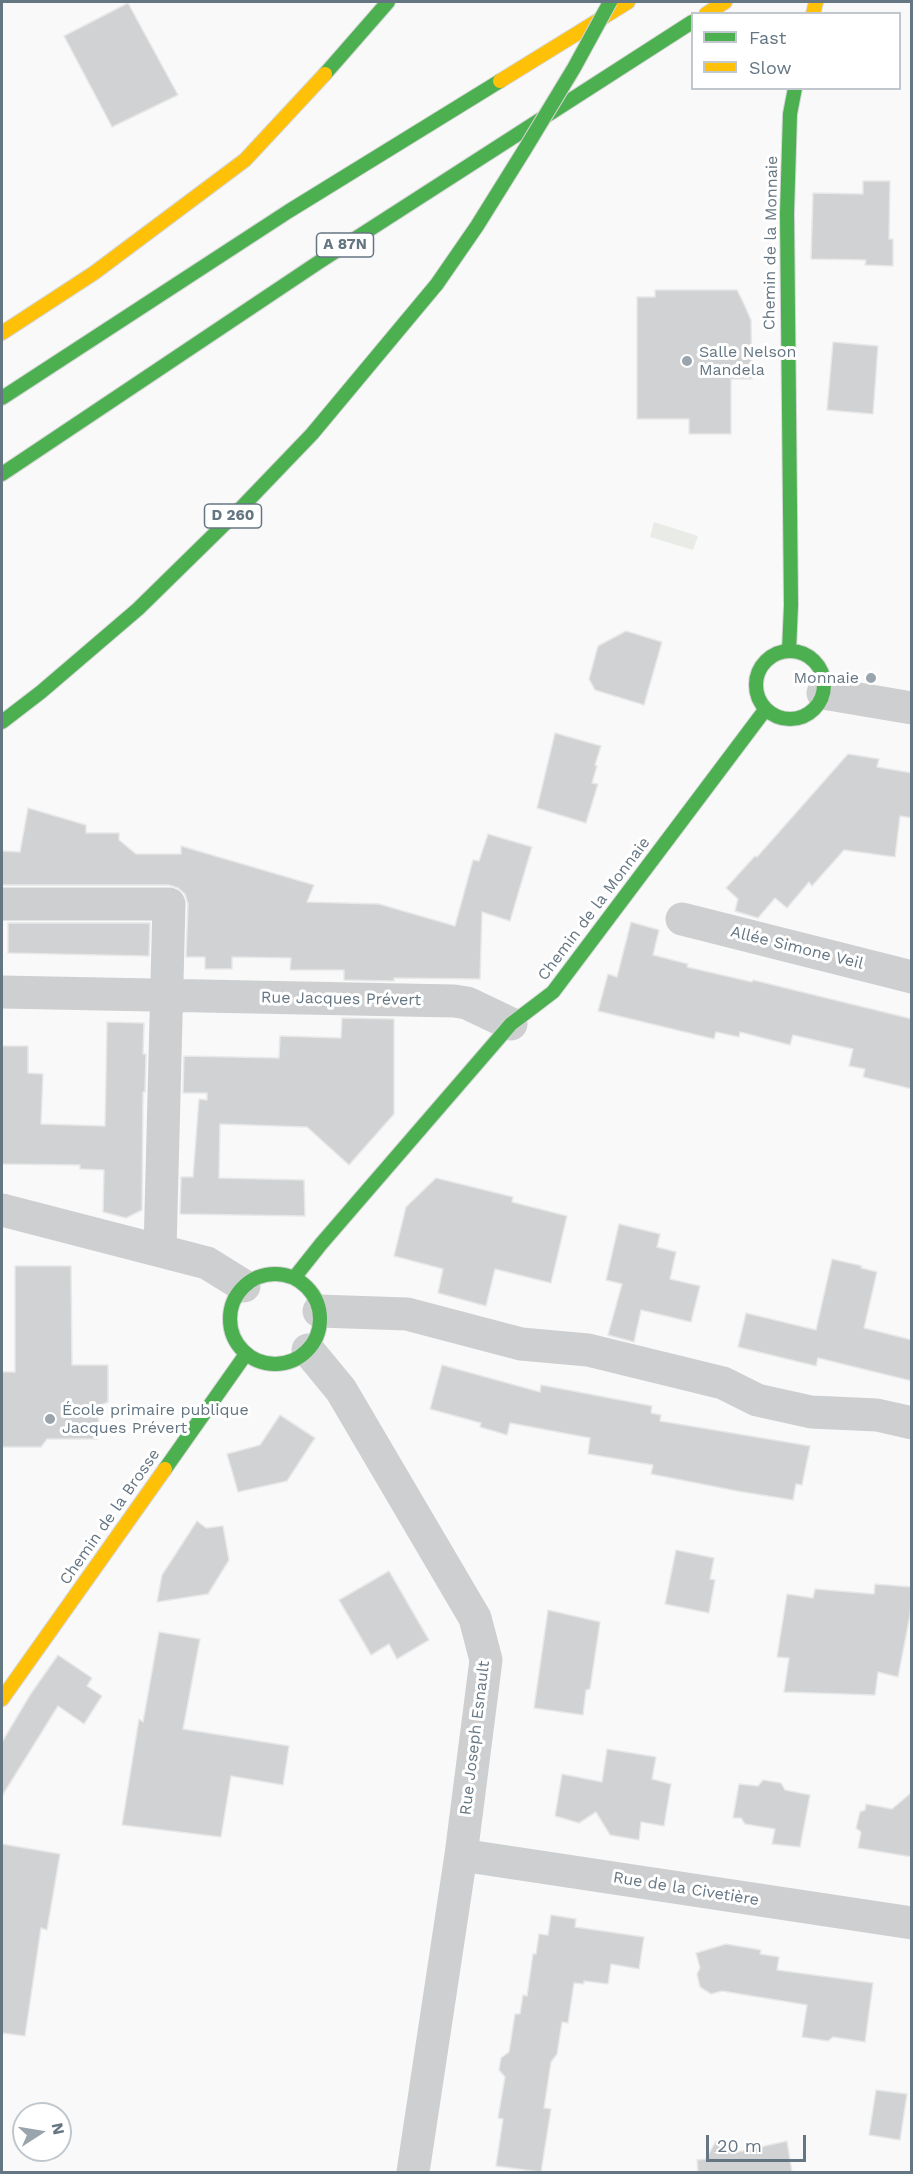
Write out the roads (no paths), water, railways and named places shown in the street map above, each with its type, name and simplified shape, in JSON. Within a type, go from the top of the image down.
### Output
[{"type":"main road","points":[[2,333],[94,273],[244,160],[346,51],[388,2]]},
{"type":"main road","name":"D 260","points":[[2,722],[41,692],[138,609],[241,508],[312,434],[437,284],[477,226],[574,68],[609,2]]},
{"type":"main road","points":[[2,398],[289,211],[628,2]]},
{"type":"main road","points":[[709,12],[725,2]]},
{"type":"main road","name":"A 87N","points":[[2,474],[319,262],[691,23]]},
{"type":"main road","name":"Chemin de la Monnaie","points":[[789,651],[791,606],[787,213],[790,114],[795,90]]},
{"type":"main road","points":[[800,652],[816,664],[824,683],[823,693],[820,703],[813,711],[794,720],[774,716],[765,710],[759,700],[756,678],[760,668],[778,653],[800,652]]},
{"type":"main road","name":"Chemin de la Monnaie","points":[[294,1278],[511,1024],[553,992],[765,710]]},
{"type":"main road","points":[[281,1274],[294,1278],[306,1286],[315,1298],[320,1325],[316,1338],[308,1350],[297,1358],[278,1364],[258,1361],[246,1354],[236,1342],[230,1329],[230,1313],[234,1298],[255,1278],[281,1274]]},
{"type":"main road","name":"Chemin de la Brosse","points":[[2,1700],[246,1354]]},
{"type":"street","points":[[823,693],[912,708]]},
{"type":"street","points":[[2,904],[169,904],[160,1250]]},
{"type":"street","name":"Allée Simone Veil","points":[[682,919],[912,977]]},
{"type":"street","name":"Rue Jacques Prévert","points":[[2,992],[454,1001],[467,1003],[511,1024]]},
{"type":"street","points":[[2,1210],[207,1263],[244,1286]]},
{"type":"street","points":[[319,1311],[406,1314],[521,1344],[599,1353],[723,1383],[758,1400],[811,1412],[877,1415],[912,1423]]},
{"type":"street","name":"Rue Joseph Esnault","points":[[308,1350],[341,1390],[475,1617],[486,1660],[461,1855],[413,2172]]},
{"type":"street","name":"Rue de la Civetière","points":[[461,1855],[912,1923]]},
{"type":"place","name":"Salle Nelson Mandela","points":[[687,361]]},
{"type":"place","name":"Monnaie","points":[[871,678]]},
{"type":"place","name":"École primaire publique Jacques Prévert","points":[[50,1419]]}]
